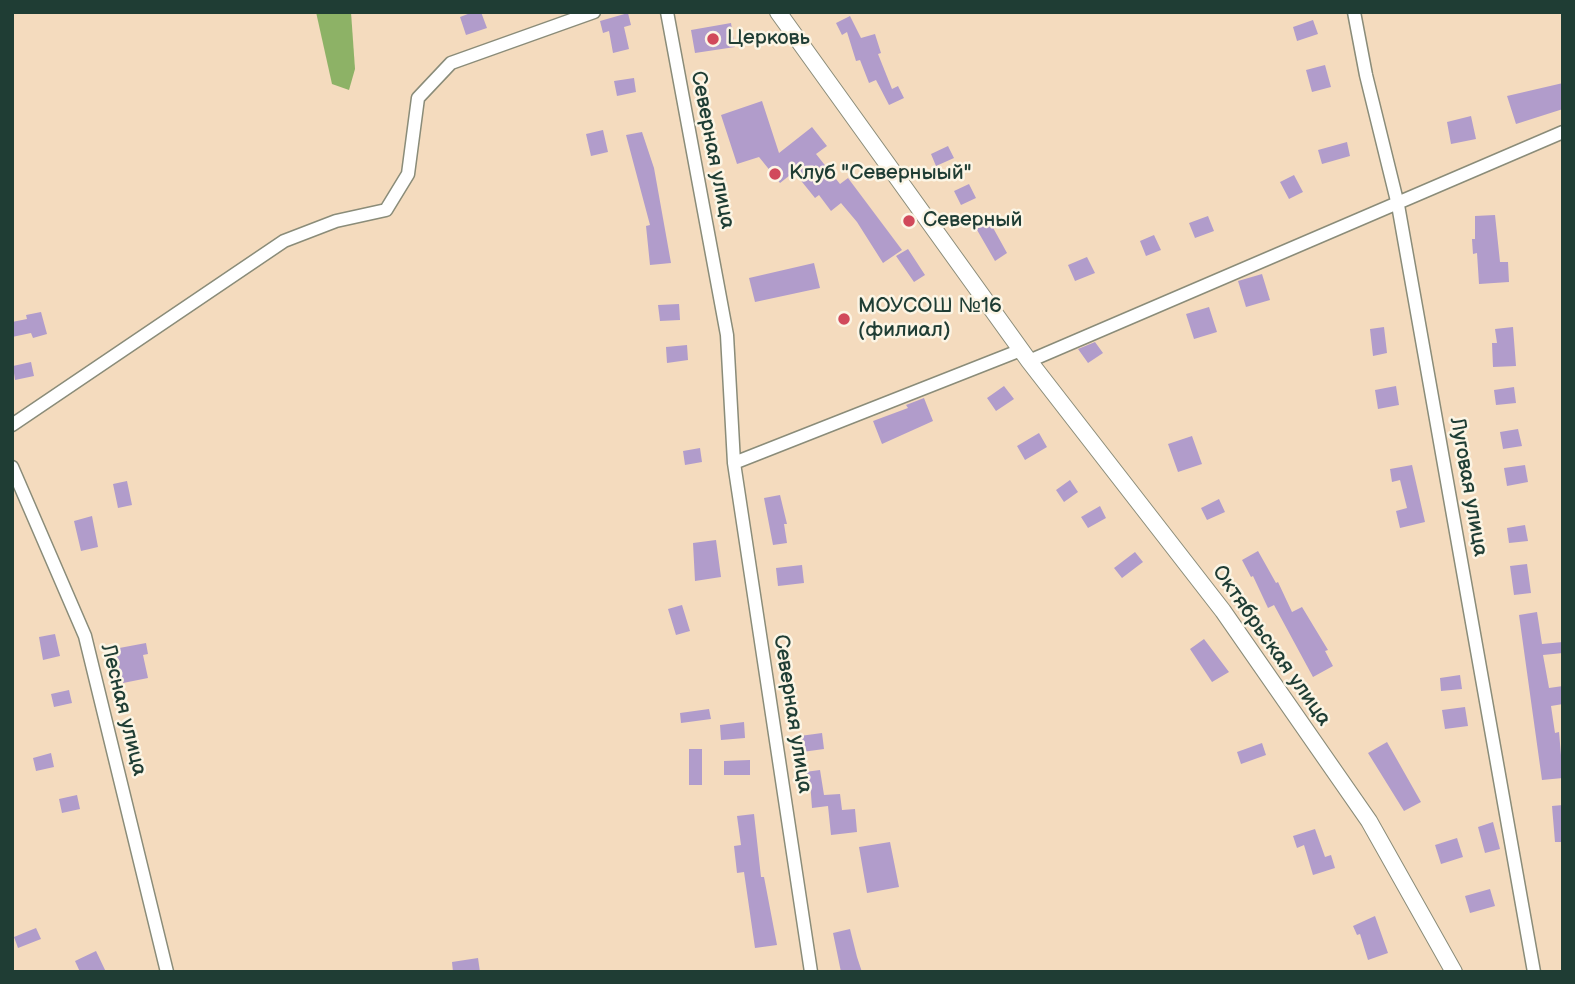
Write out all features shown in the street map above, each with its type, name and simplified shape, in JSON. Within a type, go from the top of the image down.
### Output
[{"type":"street","points":[[12,425],[284,241],[336,221],[386,210],[408,174],[418,98],[451,63],[594,12]]},
{"type":"street","name":"Северная улица","points":[[667,12],[727,335],[734,463],[811,972]]},
{"type":"street","name":"Октябрьская улица","points":[[778,12],[1025,356],[1238,633],[1369,821],[1454,972]]},
{"type":"street","name":"Луговая улица","points":[[1354,12],[1398,205],[1534,972]]},
{"type":"street","points":[[734,463],[1025,356],[1398,205],[1563,132]]},
{"type":"street","name":"Лесная улица","points":[[12,467],[85,636],[167,972]]},
{"type":"green space","points":[[316,12],[351,12],[355,69],[349,90],[332,84]]},
{"type":"building","points":[[481,12],[487,28],[466,35],[460,17]]},
{"type":"building","points":[[628,13],[631,25],[624,27],[629,49],[613,53],[609,31],[603,33],[600,21]]},
{"type":"building","points":[[850,16],[861,38],[875,34],[881,53],[878,54],[892,89],[898,86],[904,98],[889,105],[876,80],[869,83],[860,60],[856,61],[847,32],[842,35],[836,23]]},
{"type":"building","points":[[1313,20],[1318,34],[1297,41],[1293,27]]},
{"type":"building","name":"Церковь","points":[[731,23],[735,47],[695,53],[691,30]]},
{"type":"building","points":[[1325,65],[1331,87],[1312,92],[1306,70]]},
{"type":"building","points":[[634,78],[636,92],[617,96],[614,81]]},
{"type":"building","points":[[1563,83],[1563,109],[1516,124],[1507,96]]},
{"type":"building","points":[[762,101],[779,153],[812,127],[827,146],[816,154],[840,184],[848,178],[902,250],[883,263],[857,222],[841,203],[831,211],[819,195],[815,198],[794,172],[780,183],[759,157],[737,164],[721,115]]},
{"type":"building","points":[[1471,116],[1476,139],[1451,144],[1447,122]]},
{"type":"building","points":[[603,130],[608,152],[591,156],[586,134]]},
{"type":"building","points":[[642,132],[654,168],[671,263],[650,265],[646,226],[650,225],[626,135]]},
{"type":"building","points":[[1347,142],[1350,156],[1322,164],[1318,150]]},
{"type":"building","points":[[948,146],[954,158],[936,166],[931,154]]},
{"type":"building","points":[[1294,175],[1303,192],[1289,199],[1280,182]]},
{"type":"building","points":[[969,184],[976,198],[961,205],[954,191]]},
{"type":"building","points":[[986,215],[1007,253],[995,261],[973,223]]},
{"type":"building","points":[[1495,215],[1500,262],[1508,262],[1509,282],[1479,284],[1477,253],[1473,254],[1472,239],[1475,239],[1475,216]]},
{"type":"building","points":[[1208,216],[1214,231],[1195,238],[1189,223]]},
{"type":"building","points":[[1154,235],[1161,250],[1146,256],[1140,241]]},
{"type":"building","points":[[908,249],[925,275],[914,282],[896,256]]},
{"type":"building","points":[[1087,257],[1095,273],[1075,281],[1068,265]]},
{"type":"building","points":[[814,263],[820,288],[755,302],[749,278]]},
{"type":"building","points":[[1262,274],[1270,300],[1246,307],[1238,281]]},
{"type":"building","points":[[679,304],[680,320],[660,321],[658,305]]},
{"type":"building","points":[[1209,307],[1217,332],[1194,339],[1186,314]]},
{"type":"building","points":[[41,312],[47,334],[33,338],[31,333],[12,337],[12,322]]},
{"type":"building","points":[[1384,327],[1387,353],[1373,356],[1370,329]]},
{"type":"building","points":[[1513,327],[1516,366],[1493,367],[1492,343],[1497,343],[1495,329]]},
{"type":"building","points":[[1095,342],[1103,353],[1088,363],[1078,349]]},
{"type":"building","points":[[687,345],[688,360],[667,363],[666,347]]},
{"type":"building","points":[[31,362],[34,376],[15,380],[13,366]]},
{"type":"building","points":[[1004,386],[1014,399],[996,411],[987,398]]},
{"type":"building","points":[[1396,386],[1399,405],[1378,409],[1375,390]]},
{"type":"building","points":[[1514,387],[1516,403],[1496,405],[1494,390]]},
{"type":"building","points":[[924,398],[933,421],[882,444],[873,421],[908,408],[906,405]]},
{"type":"building","points":[[1518,429],[1522,446],[1503,449],[1500,432]]},
{"type":"building","points":[[1039,433],[1047,447],[1025,460],[1017,446]]},
{"type":"building","points":[[1192,436],[1202,464],[1178,472],[1168,444]]},
{"type":"building","points":[[700,448],[702,462],[685,465],[683,451]]},
{"type":"building","points":[[1412,465],[1425,522],[1400,528],[1396,511],[1407,508],[1400,480],[1392,482],[1390,469]]},
{"type":"building","points":[[1525,465],[1528,482],[1507,486],[1504,468]]},
{"type":"building","points":[[1070,480],[1078,492],[1064,502],[1056,490]]},
{"type":"building","points":[[127,481],[132,505],[118,508],[113,484]]},
{"type":"building","points":[[780,495],[787,524],[784,524],[787,543],[773,545],[764,498]]},
{"type":"building","points":[[1219,499],[1225,512],[1207,520],[1201,508]]},
{"type":"building","points":[[1100,506],[1106,518],[1088,528],[1081,517]]},
{"type":"building","points":[[92,516],[98,547],[81,551],[74,521]]},
{"type":"building","points":[[1525,525],[1528,541],[1509,543],[1507,528]]},
{"type":"building","points":[[716,540],[721,577],[695,581],[693,543]]},
{"type":"building","points":[[1258,551],[1276,583],[1278,582],[1292,612],[1302,607],[1328,650],[1325,651],[1333,666],[1313,677],[1274,605],[1268,608],[1242,560]]},
{"type":"building","points":[[1135,552],[1143,562],[1122,578],[1114,568]]},
{"type":"building","points":[[1527,564],[1531,593],[1514,595],[1510,566]]},
{"type":"building","points":[[802,565],[804,583],[778,586],[776,568]]},
{"type":"building","points":[[682,605],[690,631],[676,635],[668,609]]},
{"type":"building","points":[[1537,612],[1542,644],[1563,642],[1563,653],[1543,655],[1549,688],[1563,686],[1563,704],[1551,706],[1555,733],[1559,732],[1563,778],[1542,780],[1519,615]]},
{"type":"building","points":[[55,634],[60,656],[43,660],[39,637]]},
{"type":"building","points":[[1204,639],[1229,672],[1212,682],[1190,649]]},
{"type":"building","points":[[146,643],[148,654],[143,655],[148,678],[123,683],[114,649]]},
{"type":"building","points":[[1460,675],[1462,689],[1441,691],[1440,678]]},
{"type":"building","points":[[69,690],[72,703],[54,707],[51,694]]},
{"type":"building","points":[[1465,707],[1468,726],[1445,729],[1442,710]]},
{"type":"building","points":[[709,709],[711,719],[681,723],[680,713]]},
{"type":"building","points":[[744,722],[745,738],[721,740],[720,725]]},
{"type":"building","points":[[822,733],[824,749],[802,752],[800,736]]},
{"type":"building","points":[[1387,742],[1421,802],[1404,811],[1368,753]]},
{"type":"building","points":[[1262,743],[1266,755],[1241,764],[1237,752]]},
{"type":"building","points":[[689,749],[702,749],[702,785],[689,785]]},
{"type":"building","points":[[51,753],[54,767],[36,771],[33,758]]},
{"type":"building","points":[[750,760],[750,775],[724,775],[724,761]]},
{"type":"building","points":[[820,770],[824,795],[840,794],[842,810],[855,809],[857,832],[831,835],[828,806],[812,808],[810,781],[806,782],[805,772]]},
{"type":"building","points":[[77,795],[80,809],[62,813],[59,799]]},
{"type":"building","points":[[1563,805],[1563,842],[1555,842],[1552,806]]},
{"type":"building","points":[[754,814],[761,877],[764,877],[777,945],[755,948],[744,872],[737,873],[734,846],[741,845],[737,816]]},
{"type":"building","points":[[1493,822],[1500,849],[1485,853],[1478,827]]},
{"type":"building","points":[[1315,829],[1325,857],[1331,855],[1335,868],[1313,875],[1304,845],[1297,848],[1293,836]]},
{"type":"building","points":[[1457,838],[1463,857],[1441,864],[1435,845]]},
{"type":"building","points":[[890,842],[899,887],[867,893],[859,847]]},
{"type":"building","points":[[1490,889],[1495,906],[1470,913],[1465,896]]},
{"type":"building","points":[[1375,916],[1388,953],[1368,960],[1360,934],[1357,935],[1353,926]]},
{"type":"building","points":[[36,928],[41,939],[18,948],[14,937]]},
{"type":"building","points":[[850,929],[862,972],[841,972],[833,933]]},
{"type":"building","points":[[96,951],[106,972],[80,972],[75,961]]},
{"type":"building","points":[[478,958],[480,972],[453,972],[452,962]]},
{"type":"place","name":"Церковь","points":[[713,39]]},
{"type":"place","name":"Клуб \"Северныый\"","points":[[775,174]]},
{"type":"place","name":"Северный","points":[[909,221]]},
{"type":"place","name":"МОУСОШ №16 (филиал)","points":[[844,319]]}]
